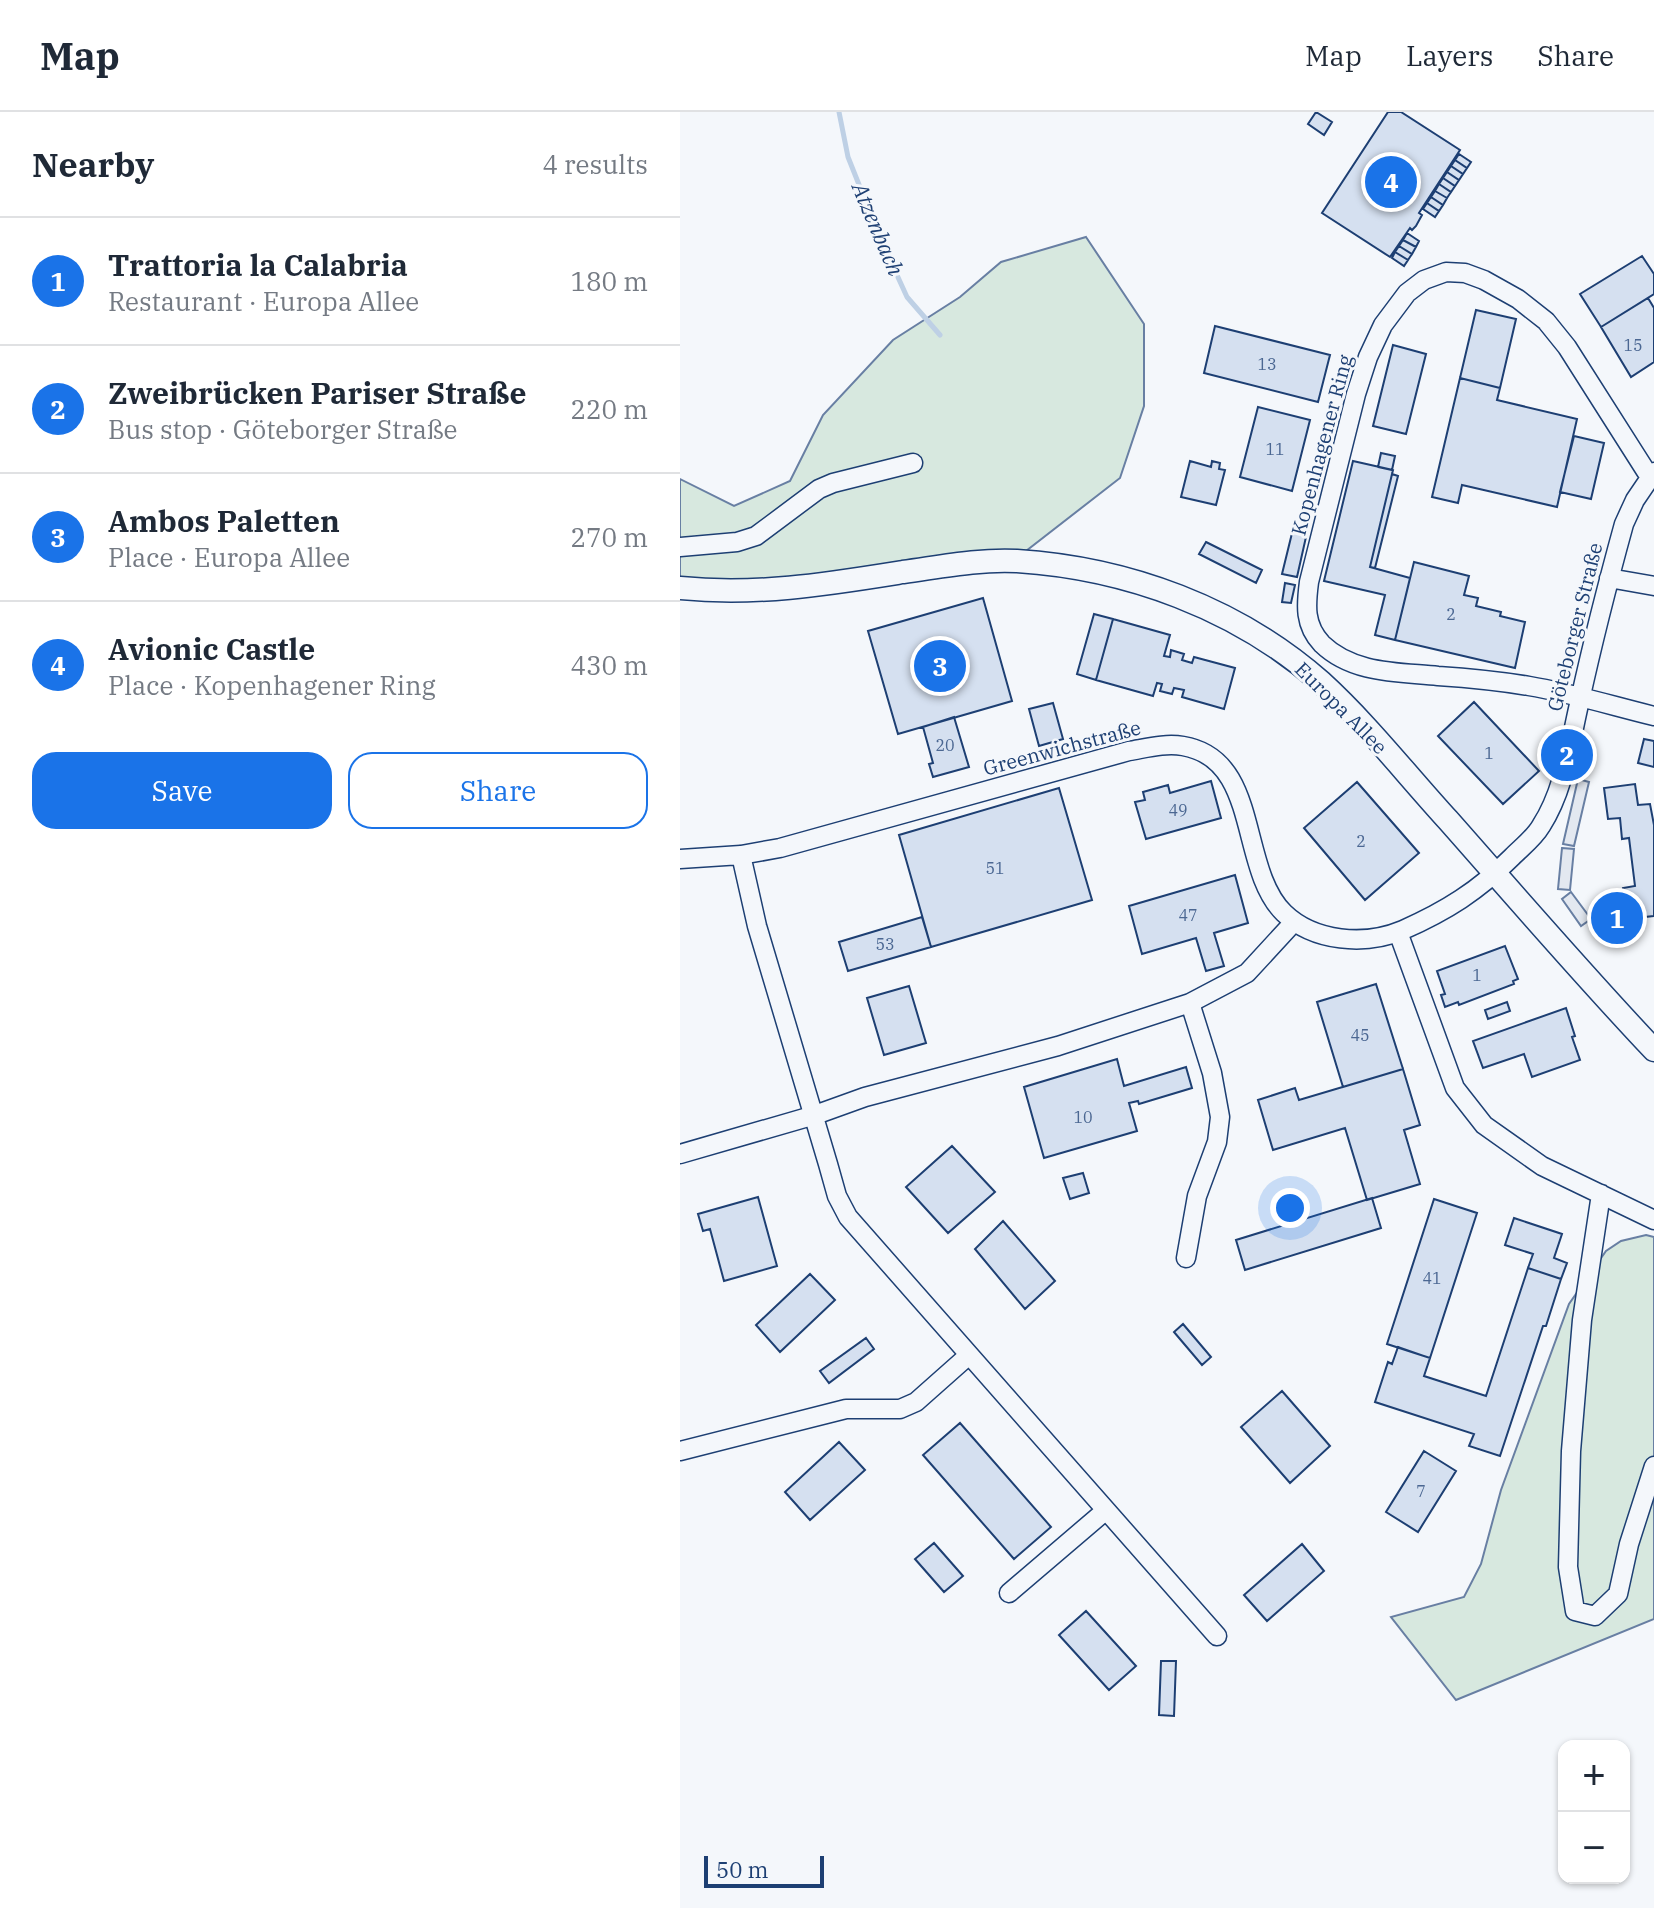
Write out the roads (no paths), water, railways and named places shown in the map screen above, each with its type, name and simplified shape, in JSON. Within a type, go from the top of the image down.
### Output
[{"type":"main road","name":"Europa Allee","points":[[680,588],[760,591],[798,588],[970,562],[1013,561],[1096,571],[1170,592],[1228,619],[1262,638],[1320,682],[1349,710],[1594,987],[1654,1050]]},
{"type":"street","name":"Kopenhagener Ring","points":[[1652,474],[1567,347],[1546,321],[1518,299],[1465,273],[1446,272],[1424,280],[1407,293],[1383,325],[1368,357],[1309,582],[1305,610],[1311,629],[1323,645],[1365,667],[1392,674],[1532,686],[1654,716]]},
{"type":"street","points":[[680,547],[737,542],[756,536],[819,489],[913,463]]},
{"type":"street","name":"Göteborger Straße","points":[[1495,874],[1539,829],[1551,810],[1624,524],[1652,474]]},
{"type":"street","points":[[1609,578],[1654,586]]},
{"type":"street","name":"Greenwichstraße","points":[[680,859],[741,855],[809,840],[1129,751],[1162,745],[1183,746],[1203,752],[1221,766],[1244,810],[1259,871],[1276,905],[1294,922],[1319,934],[1346,939],[1372,939],[1398,932],[1459,903],[1495,874]]},
{"type":"street","points":[[741,855],[757,926],[837,1196],[848,1217],[1217,1636]]},
{"type":"street","points":[[680,1154],[815,1115],[865,1097],[1058,1046],[1190,1003],[1247,973],[1294,922]]},
{"type":"street","points":[[1398,932],[1455,1088],[1484,1125],[1542,1166],[1654,1220]]},
{"type":"street","points":[[1186,1258],[1197,1196],[1217,1142],[1220,1117],[1212,1073],[1190,1003]]},
{"type":"street","points":[[1601,1194],[1582,1320],[1571,1451],[1568,1567],[1575,1611],[1595,1616],[1618,1594],[1629,1544],[1654,1466]]},
{"type":"street","points":[[680,1451],[846,1409],[900,1409],[916,1402],[969,1355]]},
{"type":"street","points":[[1009,1593],[1105,1511]]},
{"type":"waterway","name":"Atzenbach","points":[[839,112],[848,157],[881,240],[907,297],[940,335]]},
{"type":"place","name":"Avionic Castle","points":[[1391,182]]},
{"type":"place","name":"Ambos Paletten","points":[[940,666]]},
{"type":"place","name":"Zweibrücken Pariser Straße","points":[[1567,755]]},
{"type":"place","name":"Trattoria la Calabria","points":[[1617,918]]}]
